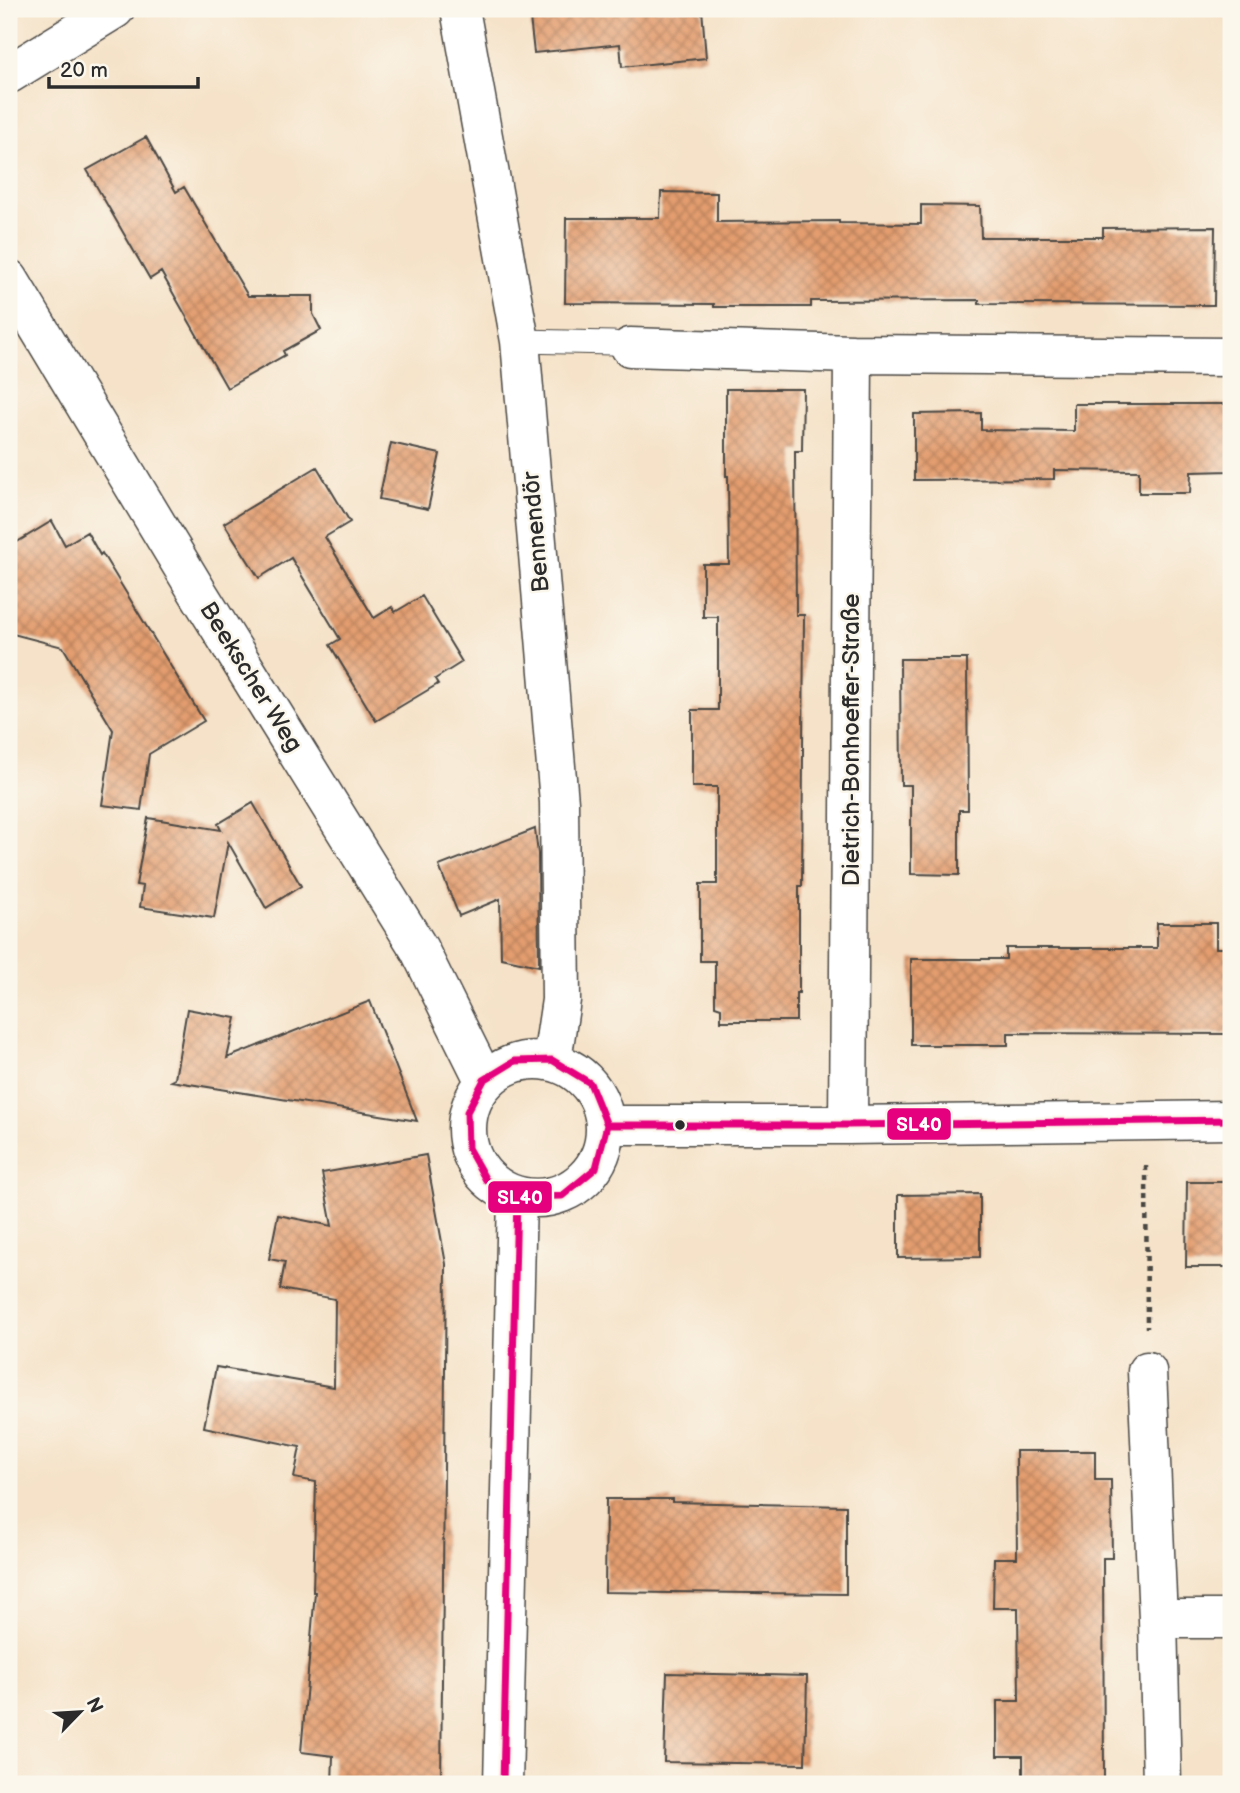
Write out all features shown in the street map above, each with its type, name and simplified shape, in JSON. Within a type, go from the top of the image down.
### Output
[{"type":"street","points":[[9,74],[115,9]]},
{"type":"street","name":"Bennendör","points":[[460,9],[520,341],[559,802],[562,1000],[552,1060]]},
{"type":"street","name":"Beekscher Weg","points":[[9,279],[197,591],[419,948],[484,1080]]},
{"type":"street","points":[[630,347],[853,354],[1231,357]]},
{"type":"street","name":"Dietrich-Bonhoeffer-Straße","points":[[848,1125],[853,354]]},
{"type":"street","points":[[552,1060],[590,1083],[607,1125],[596,1168],[562,1196],[517,1197],[486,1180],[468,1148],[467,1112],[484,1080],[515,1061],[552,1060]]},
{"type":"street","points":[[607,1125],[1231,1120]]},
{"type":"street","points":[[503,1784],[517,1197]]},
{"type":"street","points":[[1147,1371],[1162,1784]]},
{"type":"street","points":[[1158,1619],[1231,1619]]},
{"type":"lane","points":[[520,341],[613,343],[630,347]]},
{"type":"path","points":[[1145,1122],[1147,1371]]},
{"type":"building","points":[[529,9],[702,9],[706,58],[622,67],[620,44],[534,53]]},
{"type":"building","points":[[146,137],[176,192],[184,187],[248,296],[313,296],[313,314],[321,330],[283,351],[285,355],[227,388],[161,272],[150,279],[87,170]]},
{"type":"building","points":[[661,192],[717,193],[717,222],[839,221],[921,224],[921,205],[980,206],[981,237],[1103,237],[1103,228],[1215,227],[1214,305],[979,304],[979,300],[811,301],[811,307],[565,303],[566,218],[660,218]]},
{"type":"building","points":[[726,389],[803,389],[802,451],[795,451],[796,615],[804,615],[802,886],[799,886],[799,993],[796,993],[796,1021],[721,1021],[721,1008],[715,1006],[715,961],[700,961],[700,884],[717,884],[717,787],[692,787],[692,710],[718,710],[718,617],[703,617],[703,564],[729,564]]},
{"type":"building","points":[[1074,404],[1231,404],[1231,471],[1191,472],[1190,493],[1139,493],[1139,471],[1054,470],[1054,479],[914,480],[914,414],[981,413],[981,430],[1074,431]]},
{"type":"building","points":[[391,443],[440,454],[428,509],[379,499]]},
{"type":"building","points":[[317,467],[350,522],[325,537],[374,618],[392,607],[395,612],[422,596],[462,662],[435,679],[438,684],[376,721],[330,645],[340,639],[291,558],[259,578],[224,523]]},
{"type":"building","points":[[52,521],[65,545],[87,532],[204,721],[149,754],[141,810],[102,805],[113,730],[63,647],[9,633],[9,547]]},
{"type":"building","points":[[900,659],[967,659],[968,810],[959,810],[959,875],[911,874],[911,785],[901,785]]},
{"type":"building","points":[[253,803],[301,886],[266,908],[228,842],[214,918],[140,907],[143,886],[136,885],[148,818],[221,830],[218,824]]},
{"type":"building","points":[[535,829],[538,854],[539,966],[501,958],[500,899],[459,916],[439,866]]},
{"type":"building","points":[[1157,923],[1216,923],[1216,948],[1231,948],[1231,1034],[1008,1033],[1008,1045],[911,1045],[911,959],[1006,959],[1006,948],[1157,948]]},
{"type":"building","points":[[370,1001],[417,1121],[171,1081],[175,1079],[187,1009],[236,1018],[227,1058]]},
{"type":"building","points":[[426,1155],[446,1264],[441,1784],[332,1784],[333,1756],[301,1752],[315,1592],[316,1482],[294,1478],[300,1447],[204,1427],[216,1367],[334,1387],[335,1299],[280,1289],[285,1262],[269,1259],[278,1215],[332,1226],[322,1173]]},
{"type":"building","points":[[1187,1182],[1231,1182],[1231,1267],[1186,1267]]},
{"type":"building","points":[[980,1194],[980,1257],[898,1258],[898,1195]]},
{"type":"building","points":[[1016,1451],[1095,1451],[1095,1480],[1111,1480],[1112,1558],[1103,1558],[1104,1784],[1023,1784],[1023,1756],[997,1756],[997,1701],[1019,1701],[1018,1608],[993,1608],[994,1558],[1017,1558]]},
{"type":"building","points":[[606,1499],[846,1506],[846,1594],[605,1592]]},
{"type":"building","points":[[667,1673],[807,1676],[805,1764],[664,1762]]},
{"type":"transit line","name":"SL40","points":[[552,1060],[590,1083],[607,1125],[596,1168],[562,1196],[517,1197],[486,1180],[468,1148],[467,1112],[484,1080],[515,1061],[552,1060]]},
{"type":"transit line","name":"SL40","points":[[607,1125],[1231,1120]]},
{"type":"transit line","name":"SL40","points":[[503,1784],[517,1197]]}]
